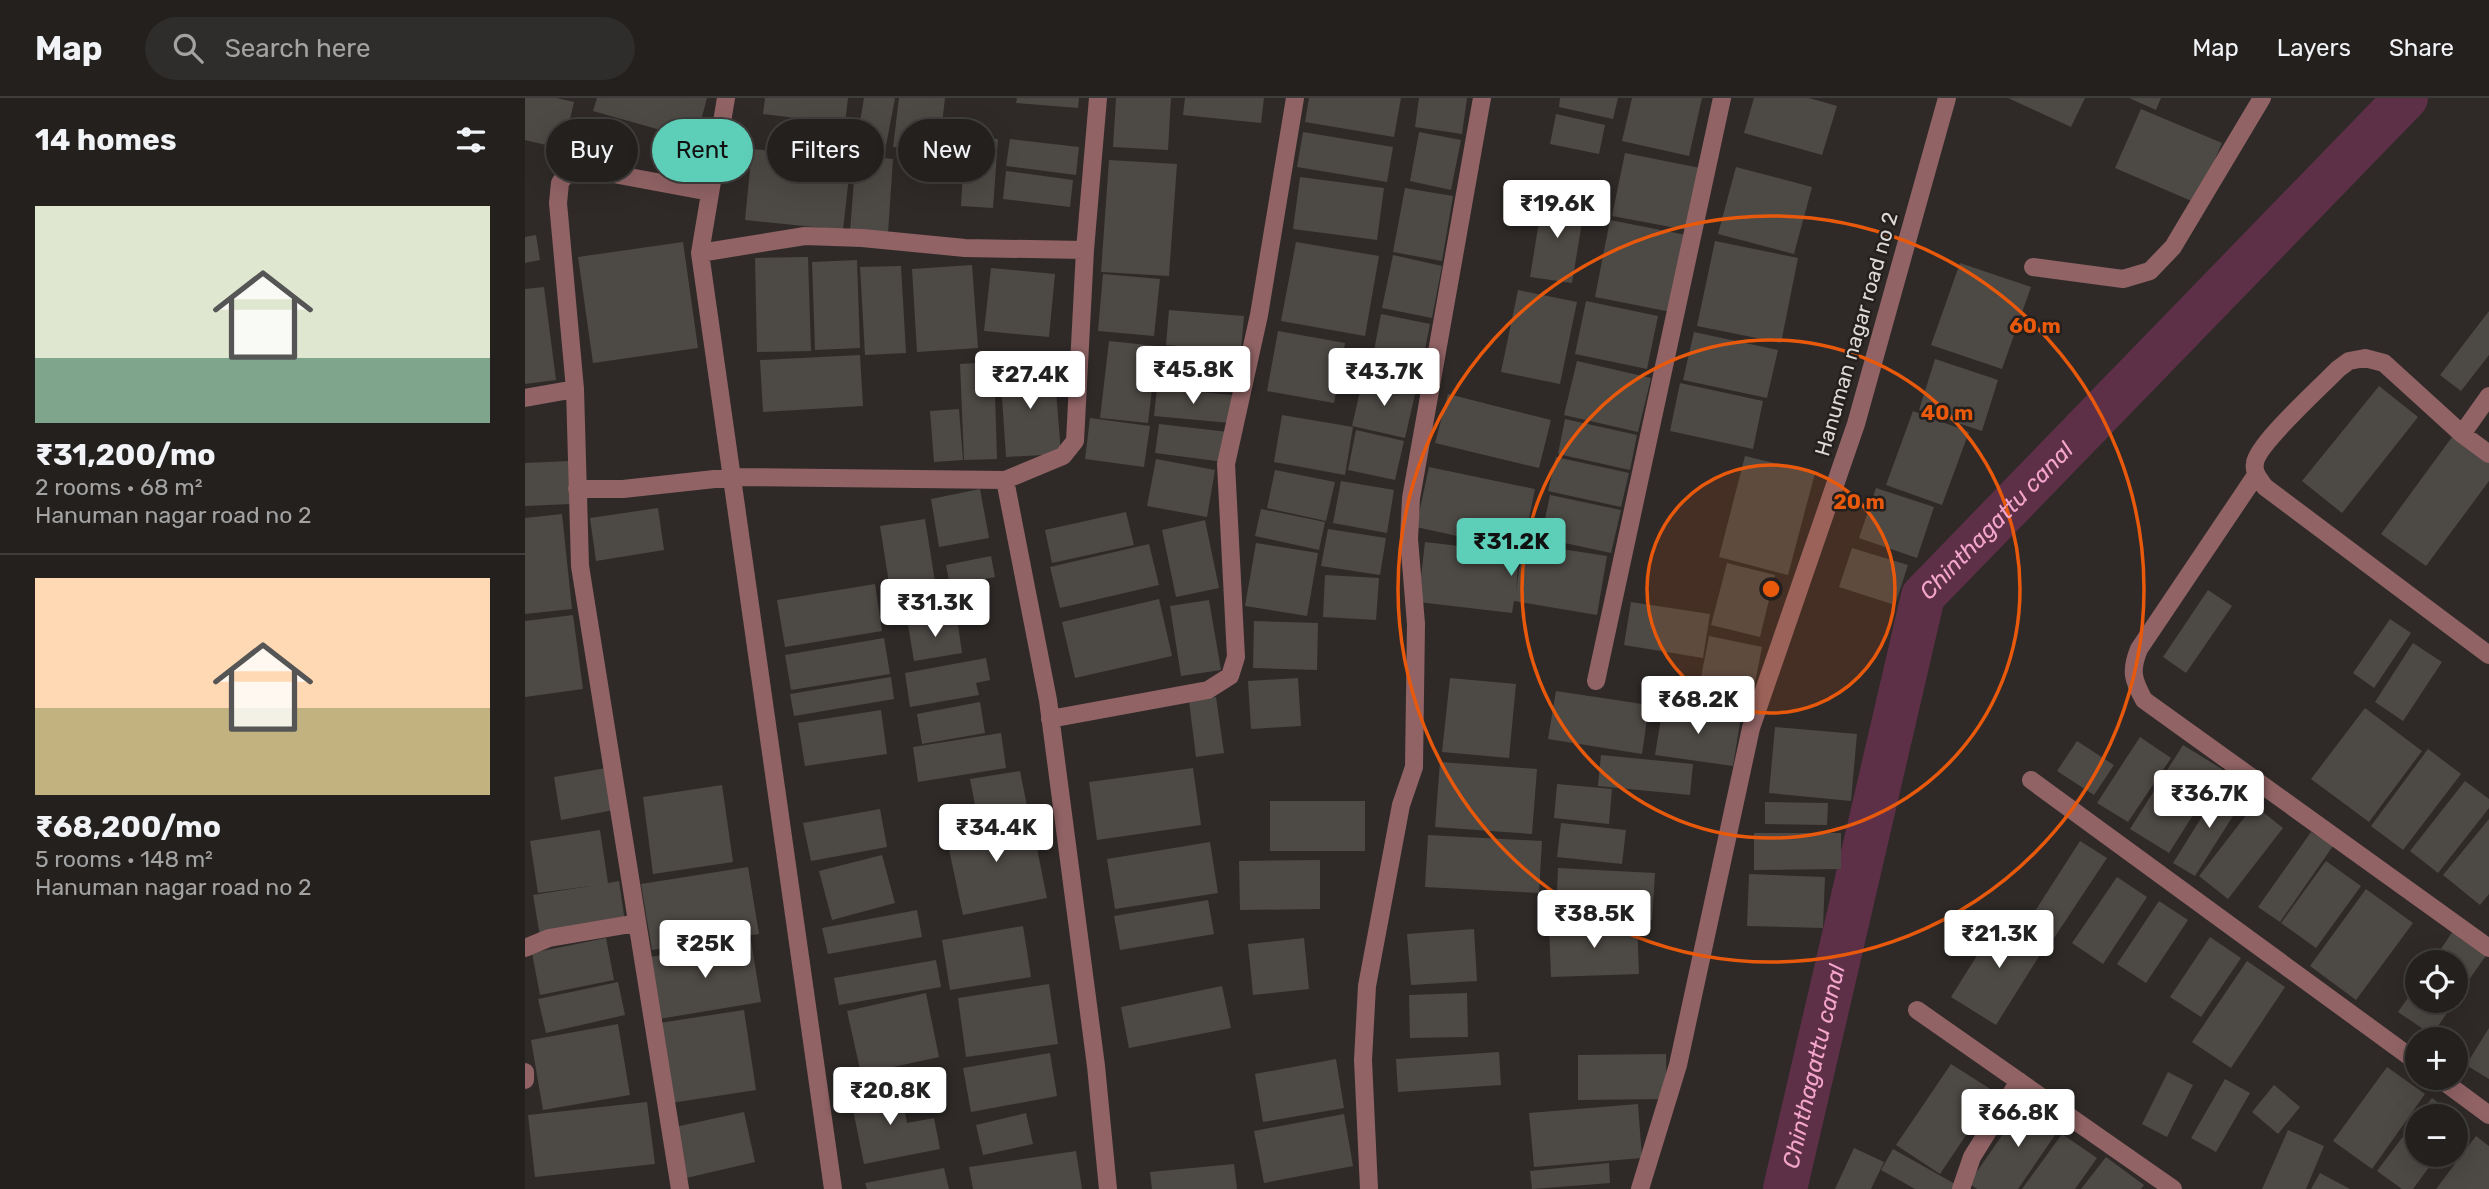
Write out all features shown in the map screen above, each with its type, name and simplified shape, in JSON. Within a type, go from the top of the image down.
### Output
[{"type":"street","points":[[726,98],[699,253],[833,1189]]},
{"type":"street","points":[[577,489],[623,489],[733,477],[1005,480],[1063,456],[1076,441],[1085,250],[1098,98]]},
{"type":"street","points":[[1050,719],[1208,690],[1230,676],[1236,657],[1226,464],[1259,315],[1295,98]]},
{"type":"street","points":[[1369,1189],[1363,1060],[1367,986],[1401,805],[1414,767],[1416,624],[1409,539],[1411,498],[1482,98]]},
{"type":"street","points":[[1596,681],[1722,98]]},
{"type":"street","name":"Hanuman nagar road no 2","points":[[1640,1189],[1678,1065],[1751,728],[1856,425],[1947,98]]},
{"type":"street","points":[[2033,267],[2123,279],[2150,271],[2173,247],[2262,98]]},
{"type":"street","points":[[680,1189],[580,566],[575,389],[558,203],[560,183],[566,174],[592,170],[710,192]]},
{"type":"street","points":[[699,253],[805,236],[862,238],[965,248],[1085,250]]},
{"type":"street","points":[[2489,454],[2462,434],[2384,363],[2365,359],[2349,361],[2338,369],[2263,446],[2255,462],[2256,475],[2266,487],[2489,655]]},
{"type":"street","points":[[525,398],[575,389]]},
{"type":"street","points":[[2462,434],[2489,396]]},
{"type":"street","points":[[2256,475],[2139,649],[2132,666],[2136,685],[2144,701],[2489,947]]},
{"type":"street","points":[[1005,480],[1050,719],[1096,1066],[1108,1189]]},
{"type":"street","points":[[2031,780],[2405,1053]]},
{"type":"street","points":[[525,948],[549,938],[637,923]]},
{"type":"street","points":[[1917,1010],[2173,1189]]},
{"type":"street","points":[[525,1072],[525,1080]]},
{"type":"street","points":[[1961,1189],[1972,1157],[2019,1081]]},
{"type":"street","points":[[2455,1090],[2489,1115]]},
{"type":"building","points":[[525,98],[557,98],[574,102],[570,119],[546,119],[546,145],[525,140]]},
{"type":"building","points":[[597,98],[707,98],[702,119],[652,119],[652,128],[638,124],[638,119],[621,119],[593,111]]},
{"type":"building","points":[[765,98],[848,98],[846,119],[804,119],[763,114]]},
{"type":"building","points":[[864,98],[895,98],[885,151],[884,119],[860,119]]},
{"type":"building","points":[[899,98],[945,98],[943,119],[898,119],[898,147],[893,147]]},
{"type":"building","points":[[1017,98],[1079,98],[1078,108],[1016,103]]},
{"type":"building","points":[[1116,98],[1171,98],[1168,150],[1113,147]]},
{"type":"building","points":[[1185,98],[1264,98],[1261,123],[1183,115]]},
{"type":"building","points":[[1309,98],[1401,98],[1394,137],[1305,122]]},
{"type":"building","points":[[1419,98],[1467,98],[1462,134],[1415,127]]},
{"type":"building","points":[[1560,98],[1618,98],[1613,119],[1559,107]]},
{"type":"building","points":[[1632,98],[1702,98],[1689,156],[1622,141]]},
{"type":"building","points":[[1754,98],[1809,98],[1837,106],[1822,155],[1744,133]]},
{"type":"building","points":[[2008,98],[2085,98],[2071,127]]},
{"type":"building","points":[[2129,98],[2161,98],[2156,110]]},
{"type":"building","points":[[2141,109],[2222,143],[2196,203],[2115,168]]},
{"type":"building","points":[[1556,114],[1605,125],[1599,154],[1550,144]]},
{"type":"building","points":[[1303,132],[1393,147],[1387,182],[1297,167]]},
{"type":"building","points":[[1419,132],[1461,140],[1451,190],[1410,181]]},
{"type":"building","points":[[995,139],[998,139],[995,180]]},
{"type":"building","points":[[1010,139],[1079,147],[1076,175],[1006,166]]},
{"type":"building","points":[[753,149],[767,150],[767,182],[848,182],[843,230],[745,220],[749,182],[753,182]]},
{"type":"building","points":[[1625,153],[1700,168],[1687,230],[1612,216]]},
{"type":"building","points":[[884,158],[893,159],[888,233],[850,231],[854,182],[884,182]]},
{"type":"building","points":[[1109,160],[1177,164],[1169,276],[1101,272]]},
{"type":"building","points":[[1736,167],[1812,187],[1794,254],[1718,234]]},
{"type":"building","points":[[1006,171],[1073,180],[1070,207],[1003,199]]},
{"type":"building","points":[[1300,177],[1384,188],[1377,240],[1293,229]]},
{"type":"building","points":[[962,182],[995,182],[993,208],[961,206]]},
{"type":"building","points":[[1405,188],[1453,196],[1442,261],[1393,252]]},
{"type":"building","points":[[1543,197],[1585,204],[1572,283],[1530,277]]},
{"type":"building","points":[[1610,220],[1686,235],[1671,312],[1595,297]]},
{"type":"building","points":[[536,235],[540,260],[525,263],[525,237]]},
{"type":"building","points":[[1715,241],[1798,258],[1781,343],[1697,326]]},
{"type":"building","points":[[683,242],[698,348],[593,363],[578,257]]},
{"type":"building","points":[[1296,242],[1379,256],[1365,336],[1281,321]]},
{"type":"building","points":[[1393,255],[1442,266],[1432,318],[1382,308]]},
{"type":"building","points":[[808,257],[811,351],[757,352],[755,258]]},
{"type":"building","points":[[857,260],[860,348],[815,350],[812,262]]},
{"type":"building","points":[[1960,263],[2031,287],[2002,369],[1931,345]]},
{"type":"building","points":[[972,265],[978,348],[917,352],[912,269]]},
{"type":"building","points":[[901,266],[906,353],[865,355],[860,267]]},
{"type":"building","points":[[991,268],[1055,274],[1049,337],[984,331]]},
{"type":"building","points":[[1103,274],[1160,279],[1154,336],[1098,331]]},
{"type":"building","points":[[544,287],[556,380],[525,384],[525,289]]},
{"type":"building","points":[[1518,290],[1577,302],[1560,384],[1501,372]]},
{"type":"building","points":[[1586,301],[1658,316],[1647,369],[1575,354]]},
{"type":"building","points":[[1169,310],[1244,316],[1241,351],[1166,345]]},
{"type":"building","points":[[2489,311],[2489,355],[2461,391],[2440,375]]},
{"type":"building","points":[[1381,314],[1430,324],[1418,386],[1369,377]]},
{"type":"building","points":[[1278,331],[1345,343],[1334,403],[1267,391]]},
{"type":"building","points":[[1694,332],[1778,350],[1767,398],[1683,380]]},
{"type":"building","points":[[1109,341],[1157,346],[1148,423],[1100,418]]},
{"type":"building","points":[[1163,348],[1242,354],[1239,392],[1160,386]]},
{"type":"building","points":[[860,355],[863,406],[763,412],[760,360]]},
{"type":"building","points":[[1935,359],[1998,380],[1982,431],[1919,410]]},
{"type":"building","points":[[1577,361],[1651,378],[1638,432],[1564,415]]},
{"type":"building","points":[[994,362],[997,459],[964,460],[960,364]]},
{"type":"building","points":[[1054,365],[1061,454],[1006,457],[1000,368]]},
{"type":"building","points":[[1363,378],[1416,390],[1405,438],[1352,426]]},
{"type":"building","points":[[1680,383],[1763,401],[1753,449],[1670,431]]},
{"type":"building","points":[[2379,386],[2418,417],[2342,513],[2302,481]]},
{"type":"building","points":[[1157,388],[1233,395],[1230,423],[1154,416]]},
{"type":"building","points":[[1448,394],[1551,420],[1539,468],[1435,443]]},
{"type":"building","points":[[959,409],[963,460],[934,462],[930,411]]},
{"type":"building","points":[[1913,411],[1969,432],[1942,505],[1886,485]]},
{"type":"building","points":[[1282,415],[1353,427],[1345,475],[1274,462]]},
{"type":"building","points":[[1090,418],[1150,426],[1144,467],[1085,459]]},
{"type":"building","points":[[1565,419],[1637,435],[1630,470],[1558,454]]},
{"type":"building","points":[[1159,424],[1228,432],[1224,462],[1155,453]]},
{"type":"building","points":[[1356,430],[1404,441],[1395,480],[1348,470]]},
{"type":"building","points":[[2452,437],[2489,463],[2489,481],[2426,566],[2381,534]]},
{"type":"building","points":[[1745,456],[1815,473],[1788,575],[1719,557]]},
{"type":"building","points":[[1556,457],[1629,473],[1621,507],[1548,491]]},
{"type":"building","points":[[1156,459],[1215,470],[1207,517],[1147,506]]},
{"type":"building","points":[[569,461],[571,504],[525,506],[525,463]]},
{"type":"building","points":[[1429,467],[1535,489],[1526,533],[1488,525],[1485,542],[1416,527]]},
{"type":"building","points":[[1275,470],[1335,482],[1326,521],[1267,508]]},
{"type":"building","points":[[1341,481],[1394,490],[1387,533],[1333,523]]},
{"type":"building","points":[[1876,488],[1934,507],[1917,558],[1859,538]]},
{"type":"building","points":[[980,489],[989,538],[939,547],[931,499]]},
{"type":"building","points":[[1550,495],[1621,510],[1611,553],[1541,538]]},
{"type":"building","points":[[658,508],[664,550],[596,561],[590,518]]},
{"type":"building","points":[[1261,509],[1325,522],[1319,550],[1255,536]]},
{"type":"building","points":[[1126,512],[1134,545],[1052,563],[1045,530]]},
{"type":"building","points":[[562,514],[572,609],[525,614],[525,518]]},
{"type":"building","points":[[925,519],[936,588],[891,596],[880,526]]},
{"type":"building","points":[[1205,520],[1219,588],[1176,597],[1162,530]]},
{"type":"building","points":[[1328,529],[1386,538],[1380,575],[1321,566]]},
{"type":"building","points":[[1425,542],[1519,553],[1516,591],[1523,543],[1607,556],[1597,615],[1514,601],[1512,613],[1418,602]]},
{"type":"building","points":[[1256,543],[1318,553],[1307,616],[1245,606]]},
{"type":"building","points":[[1149,544],[1159,585],[1060,608],[1050,567]]},
{"type":"building","points":[[1852,548],[1908,565],[1895,605],[1839,587]]},
{"type":"building","points":[[991,556],[995,577],[950,586],[946,565]]},
{"type":"building","points":[[1727,563],[1775,575],[1760,637],[1711,625]]},
{"type":"building","points":[[1325,575],[1379,578],[1376,620],[1323,617]]},
{"type":"building","points":[[875,584],[882,631],[785,647],[777,600]]},
{"type":"building","points":[[2208,590],[2232,606],[2186,673],[2163,657]]},
{"type":"building","points":[[1159,599],[1172,656],[1075,678],[1062,622]]},
{"type":"building","points":[[1209,600],[1221,670],[1181,676],[1170,606]]},
{"type":"building","points":[[1631,602],[1710,614],[1703,658],[1624,645]]},
{"type":"building","points":[[573,615],[583,689],[525,697],[525,621]]},
{"type":"building","points":[[957,618],[962,653],[914,661],[908,625]]},
{"type":"building","points":[[2390,619],[2411,633],[2374,688],[2353,673]]},
{"type":"building","points":[[1254,621],[1318,623],[1317,670],[1253,668]]},
{"type":"building","points":[[1709,636],[1762,647],[1749,713],[1696,703]]},
{"type":"building","points":[[884,638],[890,674],[791,690],[785,655]]},
{"type":"building","points":[[2413,643],[2442,662],[2403,721],[2375,702]]},
{"type":"building","points":[[986,658],[990,680],[976,683],[979,695],[910,707],[905,673]]},
{"type":"building","points":[[891,677],[894,699],[794,716],[790,694]]},
{"type":"building","points":[[1298,678],[1301,726],[1251,729],[1248,681]]},
{"type":"building","points":[[1450,678],[1516,684],[1509,758],[1442,752]]},
{"type":"building","points":[[1556,691],[1649,705],[1642,754],[1548,739]]},
{"type":"building","points":[[1216,697],[1224,753],[1196,757],[1189,701]]},
{"type":"building","points":[[980,702],[985,733],[922,744],[917,714]]},
{"type":"building","points":[[1663,706],[1741,717],[1733,766],[1655,755]]},
{"type":"building","points":[[2365,708],[2422,751],[2369,822],[2311,779]]},
{"type":"building","points":[[881,710],[887,754],[805,766],[798,723]]},
{"type":"building","points":[[1775,727],[1857,734],[1851,801],[1769,793]]},
{"type":"building","points":[[1001,733],[1006,768],[918,782],[913,747]]},
{"type":"building","points":[[2140,737],[2171,758],[2128,822],[2097,803]]},
{"type":"building","points":[[2077,741],[2114,765],[2094,795],[2057,771]]},
{"type":"building","points":[[2183,745],[2222,769],[2169,853],[2130,829]]},
{"type":"building","points":[[2428,749],[2461,774],[2403,850],[2371,826]]},
{"type":"building","points":[[1601,755],[1693,764],[1690,795],[1598,786]]},
{"type":"building","points":[[1440,762],[1537,769],[1532,834],[1435,827]]},
{"type":"building","points":[[606,768],[614,810],[561,820],[554,777]]},
{"type":"building","points":[[1193,768],[1201,825],[1097,840],[1089,782]]},
{"type":"building","points":[[1020,771],[1028,811],[978,820],[970,779]]},
{"type":"building","points":[[2465,781],[2489,799],[2489,808],[2438,873],[2410,851]]},
{"type":"building","points":[[2223,783],[2245,797],[2195,876],[2173,863]]},
{"type":"building","points":[[1557,784],[1612,789],[1609,824],[1554,818]]},
{"type":"building","points":[[722,785],[733,862],[653,874],[643,797]]},
{"type":"building","points":[[1270,801],[1365,801],[1365,851],[1270,851]]},
{"type":"building","points":[[1765,802],[1828,803],[1827,825],[1765,824]]},
{"type":"building","points":[[2254,805],[2283,828],[2228,899],[2199,876]]},
{"type":"building","points":[[880,809],[887,847],[811,861],[803,823]]},
{"type":"building","points":[[1030,814],[1047,898],[963,915],[945,831]]},
{"type":"building","points":[[2489,819],[2489,894],[2480,905],[2443,875]]},
{"type":"building","points":[[1561,823],[1626,830],[1622,864],[1557,857]]},
{"type":"building","points":[[600,830],[608,883],[619,881],[625,922],[540,936],[533,895],[590,886],[538,893],[530,841]]},
{"type":"building","points":[[2311,832],[2333,846],[2280,922],[2258,907]]},
{"type":"building","points":[[1754,833],[1841,833],[1841,869],[1754,870]]},
{"type":"building","points":[[1428,835],[1542,841],[1539,893],[1425,887]]},
{"type":"building","points":[[2080,841],[2107,858],[2054,938],[2028,922]]},
{"type":"building","points":[[1210,842],[1218,893],[1115,909],[1107,859]]},
{"type":"building","points":[[882,855],[895,903],[832,920],[819,871]]},
{"type":"building","points":[[1320,860],[1320,909],[1240,910],[1239,861]]},
{"type":"building","points":[[2326,861],[2361,886],[2316,948],[2281,923]]},
{"type":"building","points":[[748,867],[759,934],[652,950],[641,884]]},
{"type":"building","points":[[1558,868],[1655,873],[1652,920],[1556,915]]},
{"type":"building","points":[[1749,874],[1825,877],[1823,928],[1747,926]]},
{"type":"building","points":[[2117,877],[2147,897],[2103,964],[2072,943]]},
{"type":"building","points":[[2366,889],[2413,923],[2356,1000],[2310,966]]},
{"type":"building","points":[[1208,900],[1214,934],[1120,950],[1114,916]]},
{"type":"building","points":[[2159,901],[2188,920],[2146,983],[2117,964]]},
{"type":"building","points":[[917,910],[922,937],[828,954],[822,928]]},
{"type":"building","points":[[2003,914],[2048,942],[1996,1025],[1951,997]]},
{"type":"building","points":[[1637,923],[1639,974],[1551,977],[1549,926]]},
{"type":"building","points":[[1023,926],[1031,977],[950,990],[942,940]]},
{"type":"building","points":[[1474,929],[1477,981],[1411,985],[1407,934]]},
{"type":"building","points":[[2453,931],[2487,954],[2468,981],[2468,950],[2440,950]]},
{"type":"building","points":[[2210,937],[2241,958],[2201,1017],[2170,997]]},
{"type":"building","points":[[606,938],[614,980],[540,995],[532,953]]},
{"type":"building","points":[[1304,938],[1309,989],[1253,995],[1248,944]]},
{"type":"building","points":[[751,941],[761,1002],[659,1019],[649,957]]},
{"type":"building","points":[[936,960],[941,987],[839,1005],[834,978]]},
{"type":"building","points":[[2247,961],[2285,987],[2231,1068],[2192,1042]]},
{"type":"building","points":[[618,982],[625,1015],[546,1033],[538,999]]},
{"type":"building","points":[[1049,984],[1058,1044],[966,1057],[958,998]]},
{"type":"building","points":[[1222,986],[1231,1028],[1129,1048],[1121,1007]]},
{"type":"building","points":[[926,993],[939,1057],[861,1074],[847,1011]]},
{"type":"building","points":[[1467,993],[1468,1037],[1410,1038],[1409,995]]},
{"type":"building","points":[[2405,1002],[2405,1013],[2447,1013],[2437,1027],[2420,1027],[2398,1012]]},
{"type":"building","points":[[744,1010],[756,1090],[671,1103],[659,1023]]},
{"type":"building","points":[[618,1024],[630,1095],[543,1110],[531,1040]]},
{"type":"building","points":[[2489,1028],[2489,1079],[2468,1066],[2468,1062]]},
{"type":"building","points":[[1499,1052],[1501,1085],[1398,1092],[1396,1059]]},
{"type":"building","points":[[1050,1053],[1057,1096],[971,1112],[963,1068]]},
{"type":"building","points":[[1666,1054],[1667,1099],[1578,1100],[1578,1055]]},
{"type":"building","points":[[1336,1059],[1344,1108],[1263,1122],[1255,1074]]},
{"type":"building","points":[[1951,1064],[1995,1092],[1940,1174],[1896,1145]]},
{"type":"building","points":[[2387,1067],[2405,1080],[2405,1090],[2419,1090],[2425,1094],[2418,1104],[2405,1104],[2405,1122],[2372,1169],[2333,1141]]},
{"type":"building","points":[[2168,1072],[2193,1085],[2167,1137],[2142,1124]]},
{"type":"building","points":[[2225,1079],[2250,1093],[2216,1152],[2191,1138]]},
{"type":"building","points":[[900,1085],[907,1123],[934,1118],[940,1149],[864,1164],[850,1095]]},
{"type":"building","points":[[2274,1085],[2300,1107],[2278,1134],[2252,1112]]},
{"type":"building","points":[[2028,1098],[2064,1122],[2018,1189],[1977,1189],[1969,1183]]},
{"type":"building","points":[[2432,1098],[2440,1104],[2427,1104]]},
{"type":"building","points":[[647,1102],[655,1164],[535,1177],[528,1115]]},
{"type":"building","points":[[1638,1104],[1642,1158],[1534,1167],[1529,1113]]},
{"type":"building","points":[[744,1112],[755,1162],[686,1178],[675,1127]]},
{"type":"building","points":[[1026,1113],[1033,1144],[983,1155],[976,1125]]},
{"type":"building","points":[[1344,1114],[1353,1166],[1264,1183],[1254,1131]]},
{"type":"building","points":[[2288,1130],[2324,1146],[2306,1189],[2262,1189]]},
{"type":"building","points":[[2062,1134],[2097,1158],[2075,1189],[2022,1189]]},
{"type":"building","points":[[2405,1134],[2405,1167],[2429,1167],[2413,1189],[2402,1189],[2377,1171]]},
{"type":"building","points":[[2476,1136],[2489,1146],[2489,1189],[2436,1189],[2453,1167],[2468,1167],[2468,1147]]},
{"type":"building","points":[[1854,1148],[1884,1162],[1871,1189],[1835,1189]]},
{"type":"building","points":[[1893,1149],[1955,1184],[1952,1189],[1915,1189],[1881,1170]]},
{"type":"building","points":[[1076,1151],[1082,1189],[973,1189],[969,1167]]},
{"type":"building","points":[[2106,1157],[2144,1185],[2141,1189],[2081,1189]]},
{"type":"building","points":[[1609,1163],[1610,1183],[1532,1189],[1530,1171]]},
{"type":"building","points":[[1234,1164],[1237,1189],[1152,1189],[1150,1172]]},
{"type":"building","points":[[944,1168],[949,1189],[867,1189],[865,1183]]},
{"type":"building","points":[[2320,1173],[2350,1189],[2311,1189]]},
{"type":"waterway","name":"Chinthagattu canal","points":[[1785,1189],[1923,596],[2406,98]]}]
